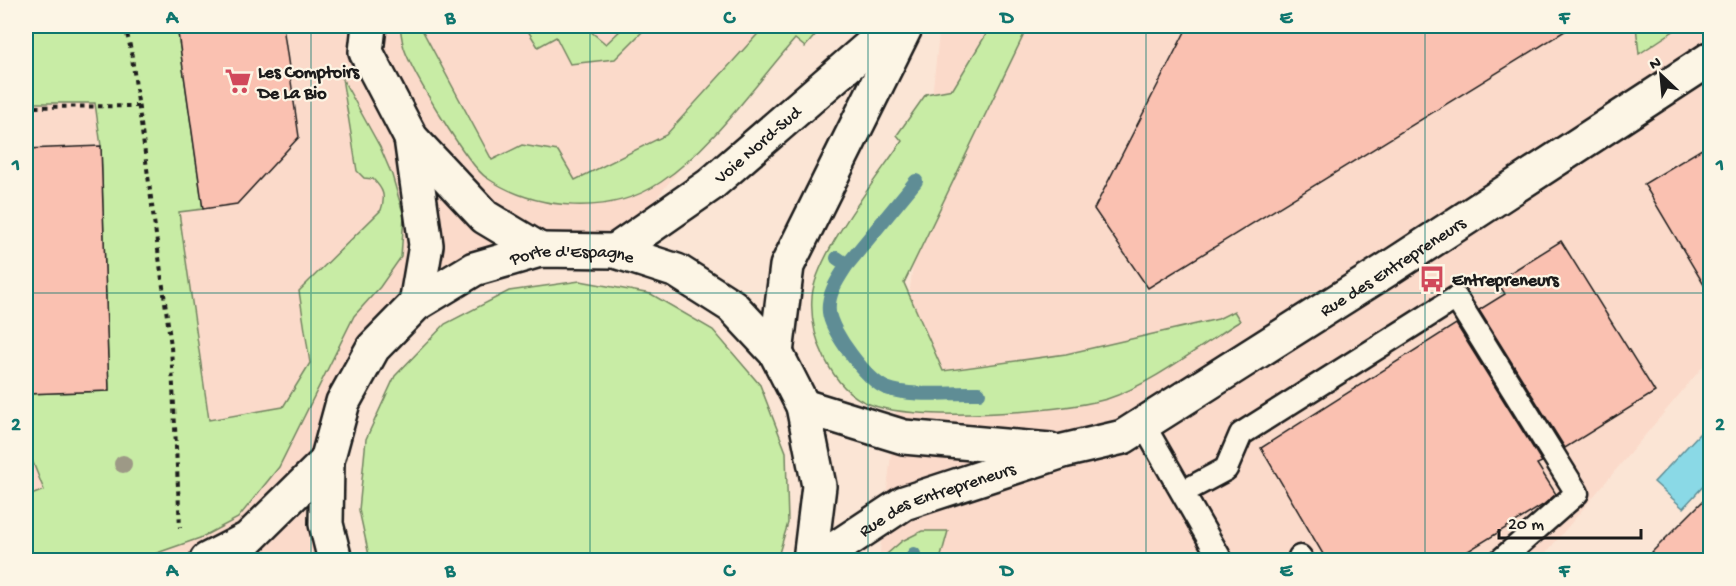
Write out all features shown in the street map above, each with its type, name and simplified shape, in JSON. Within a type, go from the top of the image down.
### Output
[{"type":"street","points":[[369,26],[366,52],[411,138],[484,217],[540,250]]},
{"type":"street","name":"Voie Nord-Sud","points":[[615,251],[710,185],[893,26]]},
{"type":"street","points":[[776,353],[787,266],[906,26]]},
{"type":"street","name":"Rue des Entrepreneurs","points":[[818,561],[904,503],[1064,451],[1123,438],[1710,59]]},
{"type":"street","points":[[411,138],[426,245],[416,304]]},
{"type":"street","name":"Porte d'Espagne","points":[[335,561],[326,524],[327,461],[343,402],[373,348],[416,304],[474,268],[540,250],[615,251],[677,271],[732,306],[776,353],[803,406],[819,486],[810,561]]},
{"type":"street","name":"Rue des Entrepreneurs","points":[[803,406],[904,437],[1064,451]]},
{"type":"street","points":[[207,561],[248,539],[327,461]]},
{"type":"lane","points":[[1183,492],[1226,468],[1241,434],[1456,298],[1577,493],[1501,561]]},
{"type":"lane","points":[[1143,424],[1221,561]]},
{"type":"path","points":[[125,26],[171,346],[180,532]]},
{"type":"path","points":[[26,107],[138,106]]},
{"type":"shaded area","points":[[91,26],[792,26],[615,251],[474,268],[343,402],[335,560],[26,560],[26,89]]},
{"type":"shaded area","points":[[940,26],[1710,26],[1710,358],[1540,560],[879,560]]},
{"type":"green space","points":[[26,26],[177,26],[203,209],[179,212],[209,420],[283,407],[310,363],[299,291],[381,210],[383,193],[379,186],[373,179],[364,178],[357,171],[342,78],[380,147],[392,175],[404,216],[401,257],[380,287],[354,316],[279,467],[238,518],[200,538],[137,560],[26,560],[26,497],[44,490],[26,445],[26,394],[109,391],[101,146],[95,103],[26,103]]},
{"type":"green space","points":[[400,26],[420,26],[492,160],[522,145],[558,151],[575,180],[666,135],[765,26],[823,26],[805,47],[795,39],[715,134],[680,168],[661,182],[641,193],[620,200],[574,205],[550,203],[506,189],[478,170],[441,118],[418,77],[404,48]]},
{"type":"green space","points":[[525,26],[584,26],[606,44],[625,26],[648,26],[615,59],[570,64],[556,37],[538,47]]},
{"type":"green space","points":[[991,26],[1028,26],[904,283],[943,371],[1066,354],[1218,319],[1234,311],[1240,321],[1140,385],[1107,399],[1085,404],[987,414],[952,414],[890,410],[869,404],[856,397],[844,386],[833,374],[825,359],[814,328],[812,312],[812,297],[816,280],[835,239],[902,141],[897,135],[926,94],[953,89]]},
{"type":"green space","points":[[1636,26],[1681,26],[1639,54]]},
{"type":"green space","points":[[580,281],[651,294],[713,330],[760,385],[786,452],[788,523],[777,560],[370,560],[359,510],[366,439],[395,376],[445,324],[509,291]]},
{"type":"green space","points":[[922,531],[948,531],[940,560],[880,560],[902,541]]},
{"type":"water","points":[[1700,433],[1710,443],[1710,479],[1683,508],[1654,482]]},
{"type":"building","name":"Les Comptoirs De La Bio","points":[[177,26],[283,26],[299,137],[237,204],[203,209]]},
{"type":"building","points":[[1188,26],[1573,26],[1148,288],[1094,209]]},
{"type":"building","points":[[1710,144],[1710,295],[1644,184]]},
{"type":"building","points":[[101,146],[109,391],[26,394],[26,149]]},
{"type":"building","points":[[1561,241],[1655,392],[1565,448],[1479,310],[1505,294],[1497,281]]},
{"type":"building","points":[[1456,324],[1542,462],[1537,464],[1556,494],[1543,505],[1452,561],[1327,561],[1261,448]]},
{"type":"building","points":[[1710,494],[1710,561],[1643,561]]},
{"type":"waterway","points":[[837,258],[847,265],[916,181]]},
{"type":"waterway","points":[[847,265],[831,293],[829,312],[831,321],[843,343],[869,376],[886,388],[908,393],[979,393]]},
{"type":"waterway","points":[[911,560],[914,554]]},
{"type":"place","name":"Les Comptoirs De La Bio","points":[[238,81]]},
{"type":"place","name":"Entrepreneurs","points":[[1432,279]]}]
